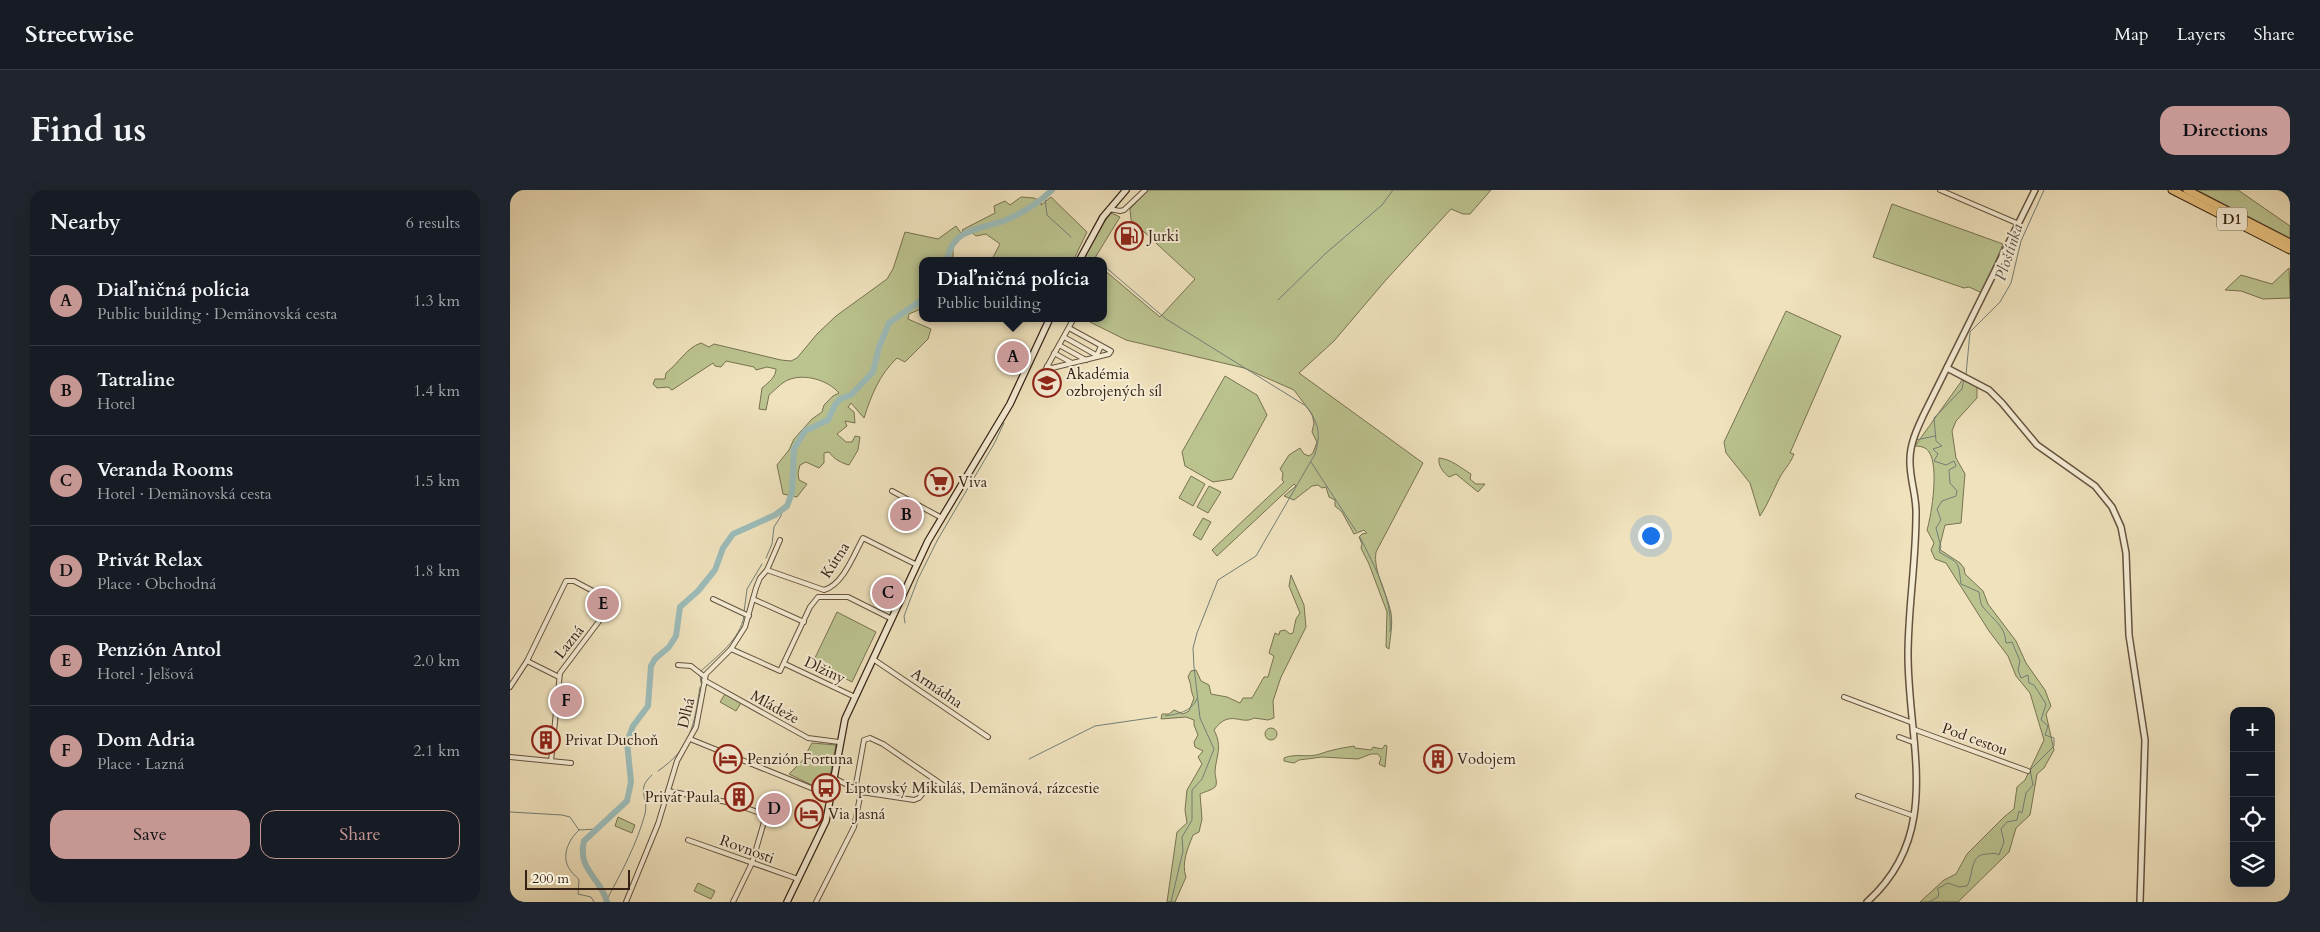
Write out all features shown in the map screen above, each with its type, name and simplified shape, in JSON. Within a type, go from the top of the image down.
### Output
[{"type":"highway","name":"D1","points":[[2172,190],[2290,250]]},
{"type":"highway","name":"D1","points":[[2187,190],[2290,243]]},
{"type":"main road","points":[[1081,257],[1097,226],[1126,190]]},
{"type":"main road","points":[[787,902],[825,823],[839,742],[845,719],[917,565],[942,518],[996,429],[1021,383],[1048,322]]},
{"type":"street","points":[[1109,209],[1124,210],[1145,190]]},
{"type":"street","points":[[1940,190],[2019,224]]},
{"type":"street","points":[[1867,902],[1891,878],[1900,862],[1912,834],[1914,816],[1915,743],[1908,652],[1916,508],[1910,456],[1920,424],[2035,190]]},
{"type":"street","points":[[1043,374],[1072,322]]},
{"type":"street","points":[[1047,366],[1052,368],[1072,364],[1109,354],[1111,351],[1069,328]]},
{"type":"street","points":[[1064,337],[1096,356]]},
{"type":"street","points":[[1059,345],[1086,360]]},
{"type":"street","points":[[1096,356],[1101,346]]},
{"type":"street","points":[[1054,353],[1072,364]]},
{"type":"street","points":[[1947,368],[1971,380],[1998,398],[2026,434],[2040,447],[2095,486],[2112,507],[2122,533],[2126,553],[2129,635],[2145,740],[2140,902]]},
{"type":"street","points":[[892,490],[942,518]]},
{"type":"street","name":"Kútna","points":[[767,570],[824,590],[832,588],[838,582],[863,538],[917,565]]},
{"type":"street","points":[[705,679],[708,671],[731,649],[745,627],[746,615],[760,578],[767,570],[780,540]]},
{"type":"street","name":"Lazná","points":[[527,661],[566,582],[574,581],[611,600],[613,603],[561,670],[551,761]]},
{"type":"street","points":[[822,597],[824,590]]},
{"type":"street","points":[[731,649],[779,671],[815,599],[822,597],[848,598],[892,619]]},
{"type":"street","points":[[714,599],[746,615]]},
{"type":"street","points":[[753,599],[804,622]]},
{"type":"street","name":"Armádna","points":[[873,659],[988,737]]},
{"type":"street","points":[[510,687],[527,661],[559,677]]},
{"type":"street","name":"Dlžiny","points":[[784,664],[855,697]]},
{"type":"street","name":"Mládeže","points":[[678,665],[691,666],[705,679],[810,739],[839,742]]},
{"type":"street","name":"Dlhá","points":[[627,901],[655,832],[677,761],[697,724],[705,679]]},
{"type":"street","name":"Pod cestou","points":[[1844,696],[1913,726],[2028,771]]},
{"type":"street","points":[[1899,737],[1915,743]]},
{"type":"street","points":[[690,738],[831,796]]},
{"type":"street","points":[[855,790],[864,741],[869,738],[883,744],[947,788]]},
{"type":"street","points":[[510,757],[571,762]]},
{"type":"street","points":[[834,778],[861,792],[914,800],[919,798],[934,779]]},
{"type":"street","points":[[668,791],[715,799],[765,814],[752,863],[733,902]]},
{"type":"street","points":[[816,902],[854,827],[861,792]]},
{"type":"street","points":[[1858,796],[1914,816]]},
{"type":"street","name":"Rovnosti","points":[[688,840],[798,879]]},
{"type":"street","points":[[627,901],[634,902]]},
{"type":"green space","points":[[1148,190],[1491,190],[1470,214],[1463,214],[1451,209],[1385,281],[1334,341],[1299,373],[1423,463],[1376,552],[1378,575],[1391,613],[1392,627],[1389,649],[1386,647],[1387,612],[1361,548],[1362,544],[1359,537],[1367,533],[1364,530],[1354,534],[1342,512],[1335,506],[1335,500],[1329,497],[1326,487],[1312,486],[1294,500],[1284,496],[1296,486],[1294,484],[1217,556],[1212,550],[1284,482],[1282,480],[1283,473],[1280,469],[1289,455],[1300,448],[1304,454],[1309,456],[1313,453],[1317,442],[1312,432],[1314,423],[1312,414],[1294,390],[1244,368],[1126,340],[1090,322],[1107,322],[1107,272],[1160,317],[1195,279],[1131,220],[1130,209]]},
{"type":"green space","points":[[2197,190],[2238,190],[2290,226],[2290,238]]},
{"type":"green space","points":[[1021,197],[1034,198],[1041,201],[1041,205],[1051,197],[1087,232],[1075,257],[993,257],[1000,244],[986,234],[976,236],[969,230],[963,232],[962,230],[995,213],[994,206],[1005,201],[1010,205]]},
{"type":"green space","points":[[1892,204],[2003,244],[1982,293],[1969,287],[1964,288],[1873,257]]},
{"type":"green space","points":[[1111,213],[1120,217],[1095,257],[1084,257],[1096,233]]},
{"type":"green space","points":[[956,226],[961,233],[948,248],[953,249],[953,257],[919,257],[919,310],[909,314],[908,319],[931,329],[928,339],[905,362],[897,358],[885,371],[876,386],[864,418],[851,403],[848,407],[854,412],[855,423],[845,421],[847,426],[837,434],[846,442],[852,442],[855,436],[860,437],[858,450],[849,465],[833,457],[829,452],[824,453],[824,463],[819,468],[806,462],[800,465],[799,480],[807,484],[797,497],[783,494],[777,465],[789,450],[794,439],[812,419],[822,412],[824,405],[839,393],[829,384],[801,377],[788,380],[769,395],[766,410],[759,409],[762,388],[773,377],[776,369],[767,367],[756,370],[754,367],[726,361],[721,367],[715,366],[713,363],[672,390],[668,387],[657,388],[653,384],[655,379],[665,379],[666,373],[687,352],[701,343],[709,347],[714,344],[781,360],[791,361],[797,358],[817,334],[836,316],[887,279],[893,269],[905,232],[938,239]]},
{"type":"green space","points":[[2289,268],[2290,298],[2263,299],[2241,291],[2225,290],[2241,275],[2272,284]]},
{"type":"green space","points":[[1786,311],[1841,336],[1790,453],[1794,454],[1760,516],[1750,483],[1726,453],[1724,442]]},
{"type":"green space","points":[[1225,376],[1257,395],[1267,415],[1232,479],[1213,482],[1185,466],[1182,452]]},
{"type":"green space","points":[[1963,379],[1977,385],[1977,398],[1956,421],[1952,431],[1956,458],[1965,474],[1961,523],[1945,525],[1939,549],[1960,563],[1964,568],[1965,574],[1983,591],[1988,604],[2016,641],[2026,663],[2045,690],[2051,706],[2046,714],[2054,750],[2044,768],[2037,774],[2030,815],[2016,828],[2009,852],[1958,902],[1920,902],[1944,880],[1956,874],[1967,854],[2014,809],[2017,787],[2025,780],[2044,740],[2030,693],[2016,676],[2008,656],[1989,631],[1946,563],[1935,559],[1931,550],[1934,543],[1927,530],[1931,513],[1934,468],[1928,450],[1915,446]]},
{"type":"green space","points":[[1439,458],[1452,462],[1471,474],[1470,479],[1476,484],[1485,484],[1478,492],[1456,474],[1449,477],[1441,469]]},
{"type":"green space","points":[[1191,476],[1205,484],[1193,506],[1179,498]]},
{"type":"green space","points":[[1209,486],[1221,492],[1208,513],[1197,507]]},
{"type":"green space","points":[[1203,518],[1211,522],[1201,540],[1193,535]]},
{"type":"green space","points":[[1291,575],[1304,605],[1306,627],[1281,677],[1273,701],[1274,718],[1268,720],[1254,718],[1249,720],[1225,720],[1214,730],[1219,747],[1215,772],[1216,786],[1200,794],[1202,819],[1199,832],[1193,835],[1186,856],[1184,866],[1186,877],[1175,902],[1167,902],[1177,832],[1187,823],[1185,810],[1187,790],[1202,764],[1198,757],[1203,751],[1195,747],[1194,742],[1198,735],[1194,720],[1186,717],[1161,719],[1162,714],[1169,714],[1174,710],[1183,714],[1189,711],[1194,698],[1188,677],[1191,671],[1196,670],[1201,681],[1209,685],[1211,694],[1227,697],[1240,703],[1243,698],[1252,698],[1264,677],[1268,677],[1274,656],[1269,653],[1275,633],[1279,635],[1280,631],[1285,630],[1290,634],[1293,633],[1296,619],[1300,613],[1289,586]]},
{"type":"green space","points":[[837,612],[876,632],[852,682],[813,662]]},
{"type":"green space","points":[[725,694],[741,703],[736,711],[720,702]]},
{"type":"green space","points":[[1273,728],[1276,729],[1276,739],[1269,740],[1266,739],[1265,732],[1266,729]]},
{"type":"green space","points":[[812,743],[836,745],[829,781],[822,790],[789,774],[802,761]]},
{"type":"green space","points":[[1385,745],[1387,746],[1385,767],[1379,764],[1381,758],[1378,754],[1371,754],[1358,759],[1322,757],[1299,760],[1294,763],[1284,761],[1284,758],[1288,757],[1316,755],[1354,746],[1355,748],[1371,750],[1373,747],[1382,749]]},
{"type":"green space","points":[[618,817],[635,825],[632,833],[615,826]]},
{"type":"green space","points":[[698,883],[715,891],[711,899],[694,891]]},
{"type":"waterway","points":[[948,257],[950,250],[961,236],[978,228],[1006,220],[1024,211],[1052,190]]},
{"type":"waterway","points":[[1278,300],[1325,254],[1382,205],[1393,190]]},
{"type":"waterway","name":"Ploštínka","points":[[1966,375],[1970,332],[2000,302],[2011,283],[2021,241],[2044,190]]},
{"type":"waterway","points":[[1045,197],[1047,215],[1071,237]]},
{"type":"waterway","points":[[1107,268],[1166,319],[1306,406],[1314,418],[1318,429],[1315,454],[1256,556],[1218,580],[1197,633],[1193,648],[1200,718],[1214,749],[1202,779],[1192,790],[1192,820],[1182,837],[1183,851],[1171,902]]},
{"type":"waterway","points":[[607,902],[600,886],[587,867],[583,851],[584,841],[627,801],[631,782],[627,742],[633,726],[648,706],[651,666],[655,659],[669,647],[676,636],[680,607],[698,591],[715,570],[723,548],[733,534],[775,515],[787,506],[792,493],[794,449],[805,431],[828,420],[840,399],[851,395],[873,372],[879,347],[889,323],[919,302]]},
{"type":"waterway","name":"Ploštínka","points":[[1929,902],[1938,897],[1939,892],[1937,889],[1948,883],[1959,887],[1967,886],[1977,857],[1994,853],[1999,855],[2004,842],[2001,829],[2007,822],[2017,820],[2019,811],[2022,813],[2026,793],[2033,785],[2030,770],[2054,746],[2054,738],[2045,735],[2048,726],[2041,720],[2046,704],[2034,685],[2029,683],[2028,675],[2021,678],[2018,670],[2020,661],[2012,642],[2006,643],[2001,627],[1982,606],[1979,592],[1961,584],[1956,563],[1939,552],[1941,547],[1936,528],[1941,520],[1937,509],[1942,501],[1956,496],[1957,491],[1950,483],[1949,470],[1956,466],[1954,461],[1946,465],[1934,461],[1938,454],[1933,449],[1942,446],[1936,441],[1934,418],[1962,389],[1964,379]]},
{"type":"waterway","points":[[905,623],[904,616],[918,579],[938,539],[994,444],[1004,423]]},
{"type":"waterway","points":[[1916,440],[1935,436]]},
{"type":"waterway","points":[[1311,462],[1356,531]]},
{"type":"waterway","points":[[766,558],[772,544],[774,527],[781,516],[782,510]]},
{"type":"waterway","points":[[1360,537],[1386,595],[1389,607],[1390,632]]},
{"type":"waterway","points":[[744,612],[747,589],[762,564]]},
{"type":"waterway","points":[[701,671],[733,640],[742,625],[744,616]]},
{"type":"waterway","points":[[700,675],[701,683]]},
{"type":"waterway","points":[[658,771],[685,744],[693,724],[700,687]]},
{"type":"waterway","points":[[1165,716],[1188,710],[1197,699]]},
{"type":"waterway","points":[[1029,759],[1095,726],[1157,717]]},
{"type":"waterway","points":[[607,899],[624,868],[638,836],[646,808],[643,789],[647,780],[652,775]]},
{"type":"waterway","points":[[510,812],[562,815],[570,817],[579,830],[597,829]]},
{"type":"waterway","points":[[579,830],[569,844],[566,861],[579,880],[578,894],[591,897],[594,902]]},
{"type":"place","name":"Jurki","points":[[1129,236]]},
{"type":"place","name":"Diaľničná polícia","points":[[1013,357]]},
{"type":"place","name":"Akadémia ozbrojených síl","points":[[1047,383]]},
{"type":"place","name":"Viva","points":[[939,482]]},
{"type":"place","name":"Tatraline","points":[[906,515]]},
{"type":"place","name":"Veranda Rooms","points":[[888,593]]},
{"type":"place","name":"Penzión Antol","points":[[603,604]]},
{"type":"place","name":"Dom Adria","points":[[566,701]]},
{"type":"place","name":"Privat Duchoň","points":[[546,740]]},
{"type":"place","name":"Penzión Fortuna","points":[[728,759]]},
{"type":"place","name":"Vodojem","points":[[1438,759]]},
{"type":"place","name":"Liptovský Mikuláš, Demänová, rázcestie","points":[[826,788]]},
{"type":"place","name":"Privát Paula","points":[[739,797]]},
{"type":"place","name":"Privát Relax","points":[[774,809]]},
{"type":"place","name":"Via Jasná","points":[[809,814]]}]
